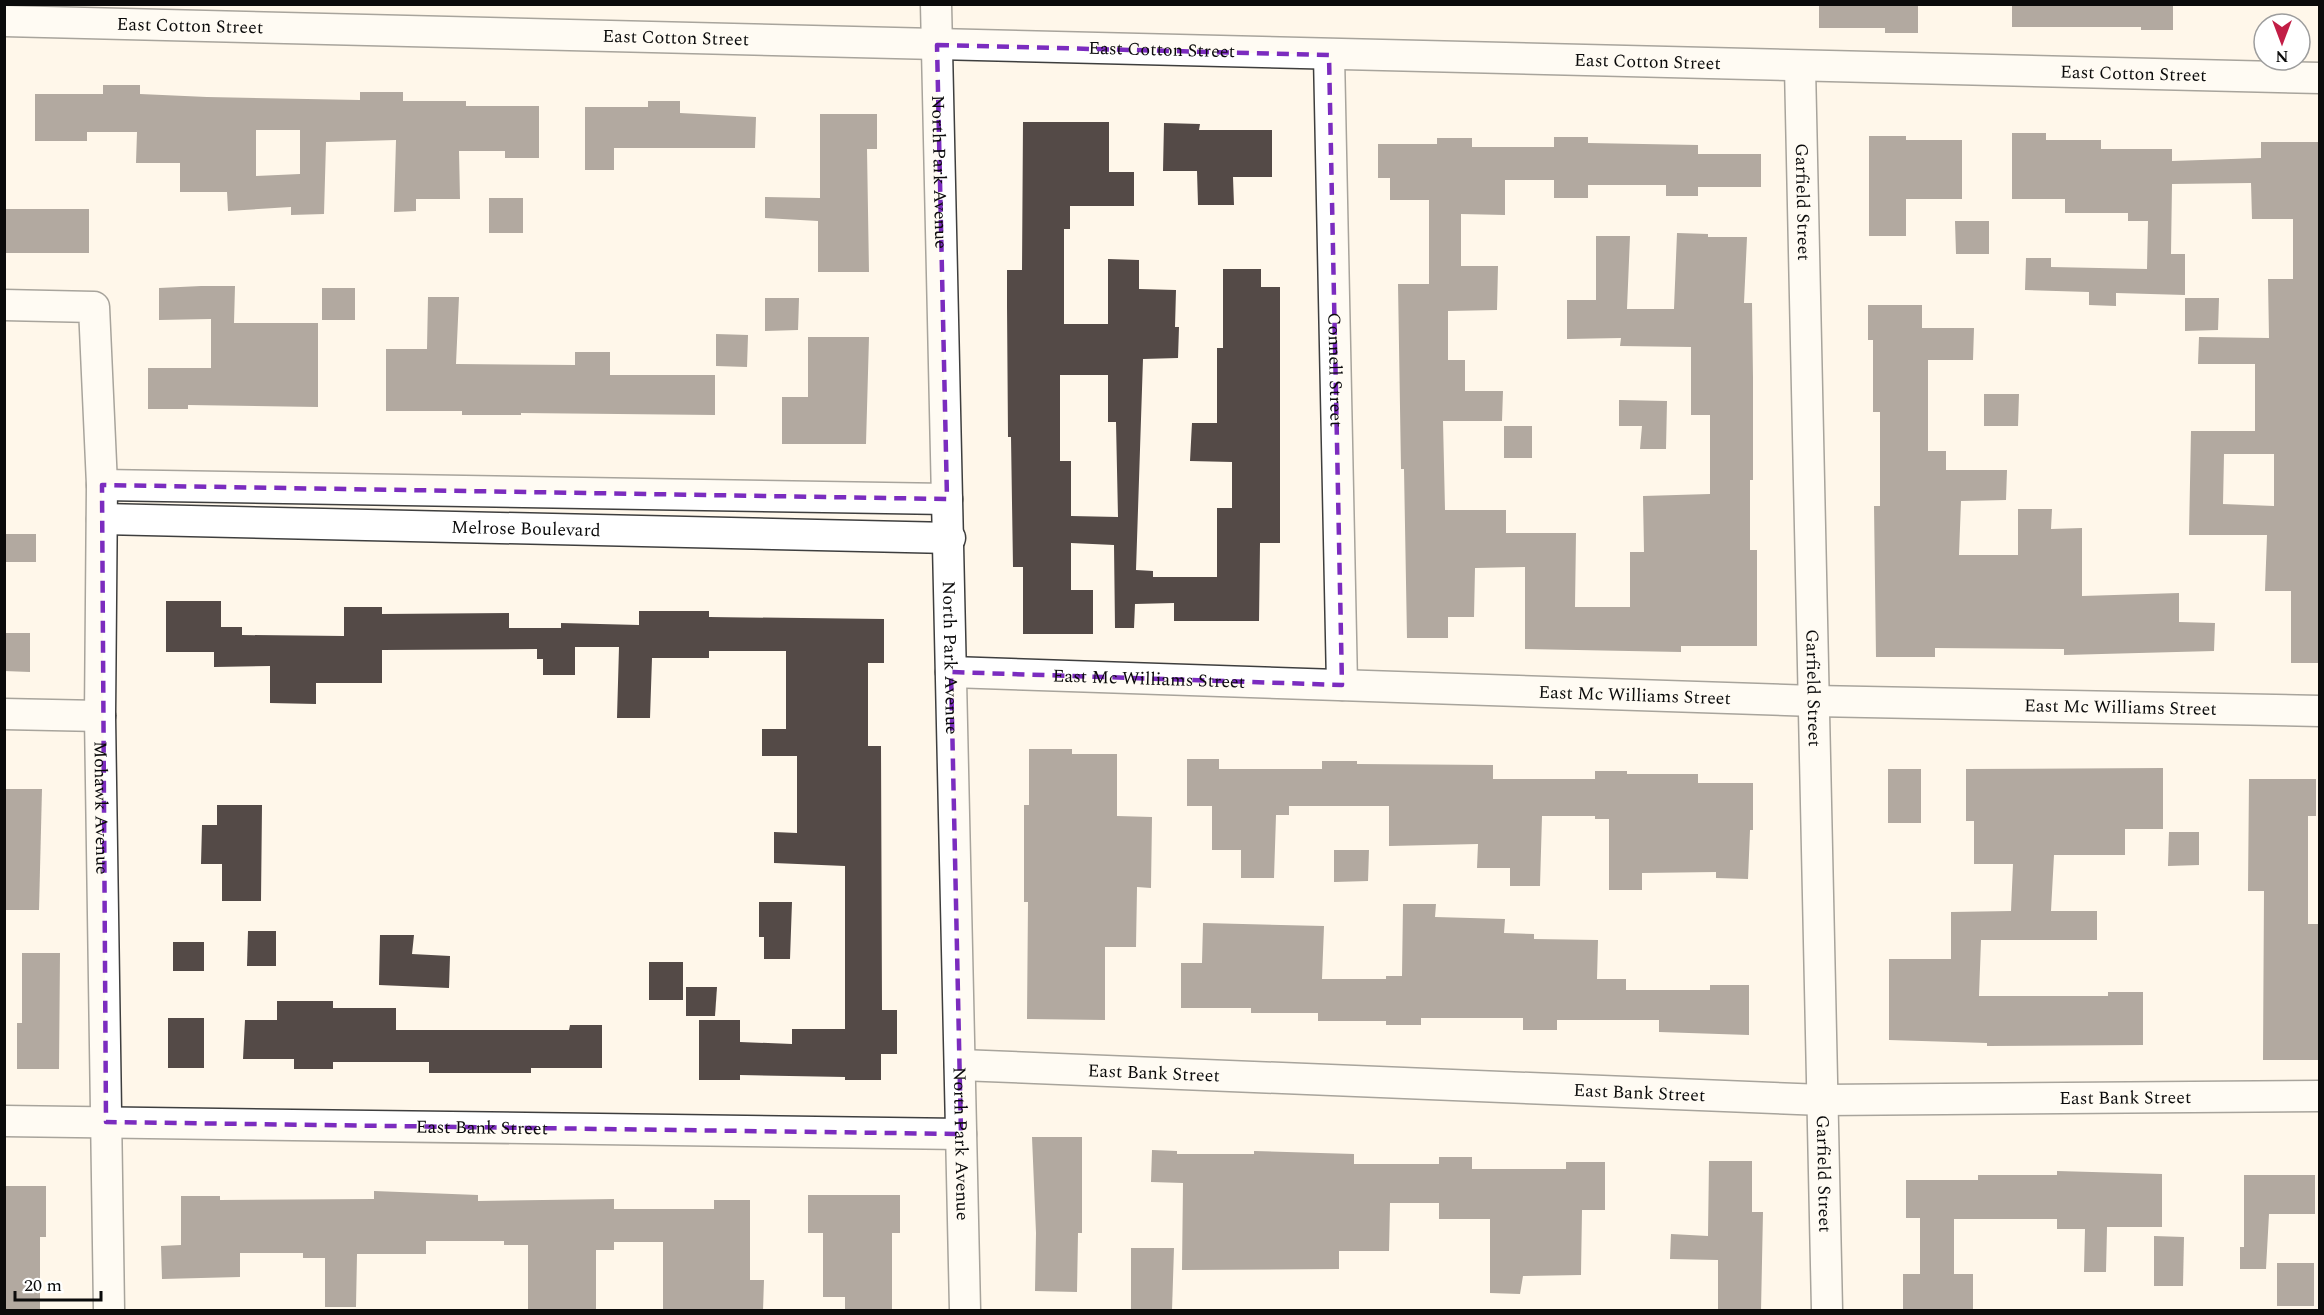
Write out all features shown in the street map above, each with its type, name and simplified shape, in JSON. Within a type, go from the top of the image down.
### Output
[{"type":"street","name":"North Park Avenue","points":[[936,4],[947,499],[950,538],[965,1311]]},
{"type":"street","name":"East Cotton Street","points":[[4,21],[2319,78]]},
{"type":"street","name":"Connell Street","points":[[1329,55],[1342,685]]},
{"type":"street","name":"Garfield Street","points":[[1800,66],[1827,1311]]},
{"type":"street","name":"Mohawk Avenue","points":[[4,305],[94,307],[102,485],[100,716],[110,1311]]},
{"type":"street","name":"Melrose Boulevard","points":[[102,485],[947,499]]},
{"type":"street","name":"Melrose Boulevard","points":[[102,519],[950,538]]},
{"type":"street","name":"East Mc Williams Street","points":[[951,672],[1814,701],[2319,711]]},
{"type":"street","points":[[4,714],[100,716]]},
{"type":"street","name":"East Bank Street","points":[[960,1065],[1823,1100],[2319,1096]]},
{"type":"street","name":"East Bank Street","points":[[4,1120],[961,1134]]},
{"type":"highlighted area","points":[[937,45],[1329,55],[1342,685],[951,672],[961,1134],[106,1122],[102,485],[947,499]]},
{"type":"building","points":[[1819,4],[1918,4],[1918,33],[1885,33],[1885,28],[1819,28]]},
{"type":"building","points":[[2012,4],[2173,4],[2173,30],[2141,30],[2141,27],[2012,27]]},
{"type":"building","points":[[103,85],[140,85],[140,94],[207,97],[360,100],[360,92],[403,92],[403,101],[466,101],[466,106],[539,106],[539,158],[505,158],[505,151],[459,151],[460,199],[416,199],[416,211],[394,212],[396,140],[326,142],[324,214],[291,215],[291,207],[228,211],[227,192],[180,192],[180,163],[136,163],[137,132],[87,132],[87,141],[35,141],[35,94],[103,94]],"holes":[[[256,130],[300,130],[300,174],[256,176]]]},
{"type":"building","points":[[648,101],[680,101],[680,113],[756,117],[755,148],[614,148],[614,170],[585,170],[585,107],[648,107]]},
{"type":"building","points":[[820,114],[877,114],[877,149],[867,149],[869,272],[818,272],[818,221],[765,218],[765,197],[820,198]]},
{"type":"building","points":[[1023,122],[1109,122],[1109,172],[1134,172],[1134,206],[1070,206],[1070,229],[1064,229],[1064,324],[1108,324],[1108,259],[1139,260],[1139,289],[1176,290],[1175,327],[1179,327],[1178,358],[1143,359],[1136,570],[1153,571],[1153,577],[1217,577],[1217,508],[1232,508],[1232,462],[1190,461],[1192,423],[1217,423],[1217,348],[1223,348],[1223,269],[1261,269],[1261,287],[1280,287],[1280,543],[1260,543],[1259,621],[1174,621],[1174,603],[1135,604],[1134,628],[1115,628],[1114,545],[1071,543],[1071,590],[1093,590],[1093,634],[1023,634],[1023,567],[1013,567],[1011,437],[1008,437],[1007,306],[1007,270],[1022,270]],"holes":[[[1060,375],[1108,375],[1108,422],[1116,422],[1118,517],[1071,516],[1071,461],[1060,461]]]},
{"type":"building","points":[[1164,123],[1200,124],[1199,130],[1272,130],[1272,177],[1233,177],[1234,205],[1198,205],[1197,171],[1163,171]]},
{"type":"building","points":[[2012,133],[2046,133],[2046,140],[2101,140],[2101,149],[2172,149],[2172,161],[2261,158],[2261,142],[2319,142],[2319,663],[2291,663],[2291,591],[2265,591],[2267,535],[2189,535],[2191,431],[2255,431],[2255,364],[2198,364],[2199,337],[2269,338],[2268,279],[2293,279],[2293,219],[2252,219],[2251,183],[2172,184],[2171,254],[2185,254],[2185,295],[2116,293],[2116,306],[2089,305],[2089,292],[2025,290],[2026,258],[2051,258],[2051,267],[2147,269],[2148,221],[2128,221],[2128,213],[2065,213],[2065,199],[2012,199]],"holes":[[[2224,454],[2274,454],[2274,506],[2223,504]]]},
{"type":"building","points":[[1869,136],[1906,136],[1906,140],[1962,140],[1962,199],[1906,199],[1906,236],[1869,236]]},
{"type":"building","points":[[1554,137],[1588,137],[1588,143],[1698,145],[1698,154],[1761,154],[1761,187],[1698,187],[1698,196],[1666,196],[1666,185],[1588,185],[1588,198],[1554,198],[1554,180],[1505,180],[1505,215],[1461,214],[1461,266],[1498,266],[1497,310],[1448,311],[1448,360],[1465,360],[1465,391],[1503,391],[1502,421],[1443,421],[1445,510],[1506,510],[1506,533],[1576,533],[1575,607],[1630,607],[1630,552],[1644,552],[1643,496],[1710,494],[1710,415],[1691,415],[1691,347],[1620,346],[1621,338],[1567,339],[1567,300],[1596,300],[1596,236],[1630,236],[1627,309],[1674,309],[1677,233],[1708,234],[1708,237],[1747,237],[1744,303],[1752,303],[1753,378],[1750,550],[1757,550],[1757,646],[1681,646],[1681,652],[1525,649],[1525,567],[1475,568],[1474,617],[1448,617],[1448,638],[1407,638],[1398,284],[1429,284],[1429,200],[1390,200],[1390,178],[1378,178],[1378,144],[1437,144],[1437,138],[1472,138],[1472,147],[1554,147]]},
{"type":"building","points":[[489,198],[523,198],[523,233],[489,233]]},
{"type":"building","points":[[4,209],[89,209],[89,253],[4,253]]},
{"type":"building","points":[[1955,221],[1989,221],[1989,254],[1956,254]]},
{"type":"building","points":[[235,286],[234,323],[318,323],[318,407],[188,405],[188,409],[148,409],[148,368],[211,368],[211,319],[159,320],[159,288]]},
{"type":"building","points":[[322,288],[355,288],[355,320],[322,320]]},
{"type":"building","points":[[428,297],[459,297],[456,364],[575,365],[575,352],[610,352],[610,375],[715,375],[715,415],[521,413],[521,415],[462,415],[462,411],[386,411],[386,349],[427,349]]},
{"type":"building","points":[[765,298],[799,298],[798,330],[765,331]]},
{"type":"building","points":[[2185,298],[2219,298],[2218,330],[2185,331]]},
{"type":"building","points":[[1868,305],[1922,305],[1922,328],[1974,328],[1973,360],[1928,360],[1928,451],[1946,451],[1946,470],[2007,470],[2006,500],[1961,501],[1959,555],[2018,555],[2018,509],[2052,509],[2051,529],[2082,528],[2082,596],[2179,593],[2179,622],[2215,623],[2214,651],[2064,655],[2064,649],[1935,648],[1935,657],[1876,657],[1874,506],[1880,506],[1880,412],[1873,412],[1873,340],[1868,340]]},
{"type":"building","points":[[716,334],[748,335],[747,367],[716,366]]},
{"type":"building","points":[[808,337],[869,337],[866,444],[782,444],[782,397],[808,397]]},
{"type":"building","points":[[1984,394],[2019,394],[2018,426],[1984,426]]},
{"type":"building","points":[[1619,400],[1667,401],[1666,449],[1640,449],[1642,426],[1619,426]]},
{"type":"building","points":[[1504,426],[1532,426],[1532,458],[1504,458]]},
{"type":"building","points":[[4,534],[36,534],[36,562],[4,562]]},
{"type":"building","points":[[166,601],[221,601],[221,627],[242,627],[242,635],[344,636],[344,607],[382,607],[382,614],[509,613],[509,628],[561,628],[561,623],[639,625],[639,611],[709,611],[709,617],[884,619],[884,663],[868,663],[868,746],[881,746],[882,1010],[897,1010],[897,1054],[881,1054],[881,1080],[740,1075],[740,1080],[699,1080],[699,1020],[740,1020],[740,1042],[792,1044],[792,1029],[845,1029],[845,866],[774,863],[774,832],[797,833],[797,756],[762,756],[762,729],[786,729],[786,651],[709,651],[709,658],[652,658],[650,718],[617,718],[619,647],[575,647],[575,675],[543,675],[543,659],[537,659],[537,649],[382,650],[382,683],[316,683],[316,704],[270,703],[270,666],[214,667],[214,652],[166,652]]},
{"type":"building","points":[[4,633],[30,633],[30,672],[4,671]]},
{"type":"building","points":[[1029,749],[1072,749],[1072,754],[1117,754],[1117,816],[1152,817],[1151,888],[1137,887],[1136,947],[1105,947],[1105,1020],[1027,1019],[1028,902],[1024,902],[1024,805],[1029,805]]},
{"type":"building","points":[[1187,759],[1219,759],[1219,769],[1322,769],[1322,761],[1357,761],[1357,764],[1493,765],[1493,779],[1595,779],[1595,771],[1627,771],[1627,774],[1698,774],[1698,783],[1753,783],[1753,830],[1750,830],[1748,879],[1716,878],[1716,872],[1642,873],[1642,890],[1609,890],[1609,819],[1595,819],[1595,816],[1542,816],[1540,886],[1510,886],[1510,868],[1477,868],[1478,844],[1389,846],[1389,806],[1289,806],[1289,815],[1276,815],[1274,878],[1241,878],[1241,850],[1212,850],[1212,806],[1187,806]]},
{"type":"building","points":[[2163,768],[2163,829],[2125,829],[2125,855],[2054,855],[2051,911],[2097,911],[2097,940],[1981,940],[1979,996],[2108,996],[2108,992],[2143,992],[2143,1045],[1987,1046],[1987,1043],[1889,1040],[1889,959],[1951,959],[1951,912],[2011,911],[2013,864],[1974,864],[1974,821],[1966,821],[1966,769]]},
{"type":"building","points":[[1888,769],[1921,769],[1921,823],[1888,823]]},
{"type":"building","points":[[2249,779],[2316,779],[2316,816],[2308,816],[2308,924],[2319,924],[2318,1060],[2263,1060],[2264,891],[2248,891]]},
{"type":"building","points":[[4,789],[42,789],[39,910],[4,910]]},
{"type":"building","points":[[217,805],[262,805],[261,901],[222,901],[222,864],[201,864],[202,825],[217,825]]},
{"type":"building","points":[[2169,832],[2199,832],[2199,865],[2168,866]]},
{"type":"building","points":[[1334,850],[1369,850],[1368,881],[1334,882]]},
{"type":"building","points":[[759,902],[792,902],[790,959],[764,959],[764,937],[759,937]]},
{"type":"building","points":[[1403,904],[1436,904],[1435,917],[1505,919],[1504,933],[1534,934],[1534,939],[1598,940],[1597,979],[1626,979],[1626,990],[1710,990],[1710,985],[1749,985],[1749,1035],[1659,1032],[1659,1020],[1557,1020],[1557,1030],[1523,1030],[1523,1018],[1421,1018],[1421,1025],[1386,1025],[1386,1021],[1318,1021],[1318,1013],[1251,1013],[1251,1008],[1181,1008],[1181,963],[1202,963],[1203,923],[1324,926],[1322,979],[1386,979],[1386,976],[1402,976]]},
{"type":"building","points":[[248,931],[276,931],[276,966],[247,966]]},
{"type":"building","points":[[380,935],[414,935],[412,954],[450,956],[449,988],[379,985]]},
{"type":"building","points":[[173,942],[204,942],[204,971],[173,971]]},
{"type":"building","points":[[22,953],[60,953],[59,1069],[17,1069],[17,1023],[22,1023]]},
{"type":"building","points":[[649,962],[683,962],[683,1000],[649,1000]]},
{"type":"building","points":[[686,987],[717,987],[715,1016],[686,1016]]},
{"type":"building","points":[[277,1001],[333,1001],[333,1008],[396,1008],[396,1030],[569,1030],[570,1025],[602,1025],[602,1068],[531,1068],[531,1073],[429,1073],[429,1062],[333,1062],[333,1069],[294,1069],[294,1059],[243,1059],[245,1020],[277,1020]]},
{"type":"building","points":[[168,1018],[204,1018],[204,1068],[168,1068]]},
{"type":"building","points":[[1032,1137],[1082,1137],[1082,1233],[1078,1233],[1077,1292],[1035,1291],[1036,1233]]},
{"type":"building","points":[[1152,1150],[1177,1151],[1177,1154],[1254,1154],[1254,1151],[1354,1154],[1354,1164],[1439,1164],[1439,1157],[1472,1157],[1472,1169],[1566,1169],[1566,1162],[1605,1162],[1605,1210],[1582,1210],[1581,1275],[1523,1276],[1520,1294],[1490,1293],[1490,1219],[1439,1219],[1439,1203],[1390,1203],[1389,1251],[1339,1251],[1339,1269],[1182,1270],[1183,1183],[1151,1182]]},
{"type":"building","points":[[1709,1161],[1752,1161],[1752,1212],[1763,1212],[1761,1311],[1718,1311],[1718,1260],[1670,1259],[1671,1234],[1708,1236]]},
{"type":"building","points":[[2057,1171],[2162,1174],[2162,1227],[2107,1227],[2106,1272],[2084,1272],[2085,1229],[2057,1229],[2057,1219],[1954,1219],[1954,1274],[1973,1274],[1973,1311],[1903,1311],[1903,1274],[1920,1274],[1920,1218],[1906,1218],[1906,1180],[1978,1180],[1978,1175],[2057,1175]]},
{"type":"building","points":[[2244,1175],[2315,1175],[2315,1214],[2269,1214],[2266,1269],[2240,1269],[2240,1247],[2244,1247]]},
{"type":"building","points":[[4,1186],[46,1186],[46,1237],[40,1237],[40,1311],[4,1311]]},
{"type":"building","points":[[374,1191],[478,1195],[478,1201],[614,1199],[614,1209],[714,1209],[714,1200],[750,1200],[750,1280],[764,1280],[763,1311],[663,1311],[663,1242],[614,1242],[614,1250],[596,1250],[596,1311],[528,1309],[528,1245],[504,1245],[504,1241],[426,1241],[426,1254],[357,1254],[356,1307],[325,1307],[325,1258],[303,1258],[303,1253],[240,1253],[240,1277],[162,1279],[161,1246],[181,1245],[181,1196],[220,1196],[220,1200],[374,1199]]},
{"type":"building","points":[[808,1195],[900,1195],[900,1233],[892,1233],[892,1311],[845,1311],[845,1297],[823,1297],[823,1233],[808,1233]]},
{"type":"building","points":[[2154,1236],[2184,1237],[2183,1286],[2154,1286]]},
{"type":"building","points":[[1131,1248],[1174,1248],[1172,1311],[1131,1311]]},
{"type":"building","points":[[2277,1263],[2314,1263],[2314,1306],[2277,1306]]}]
